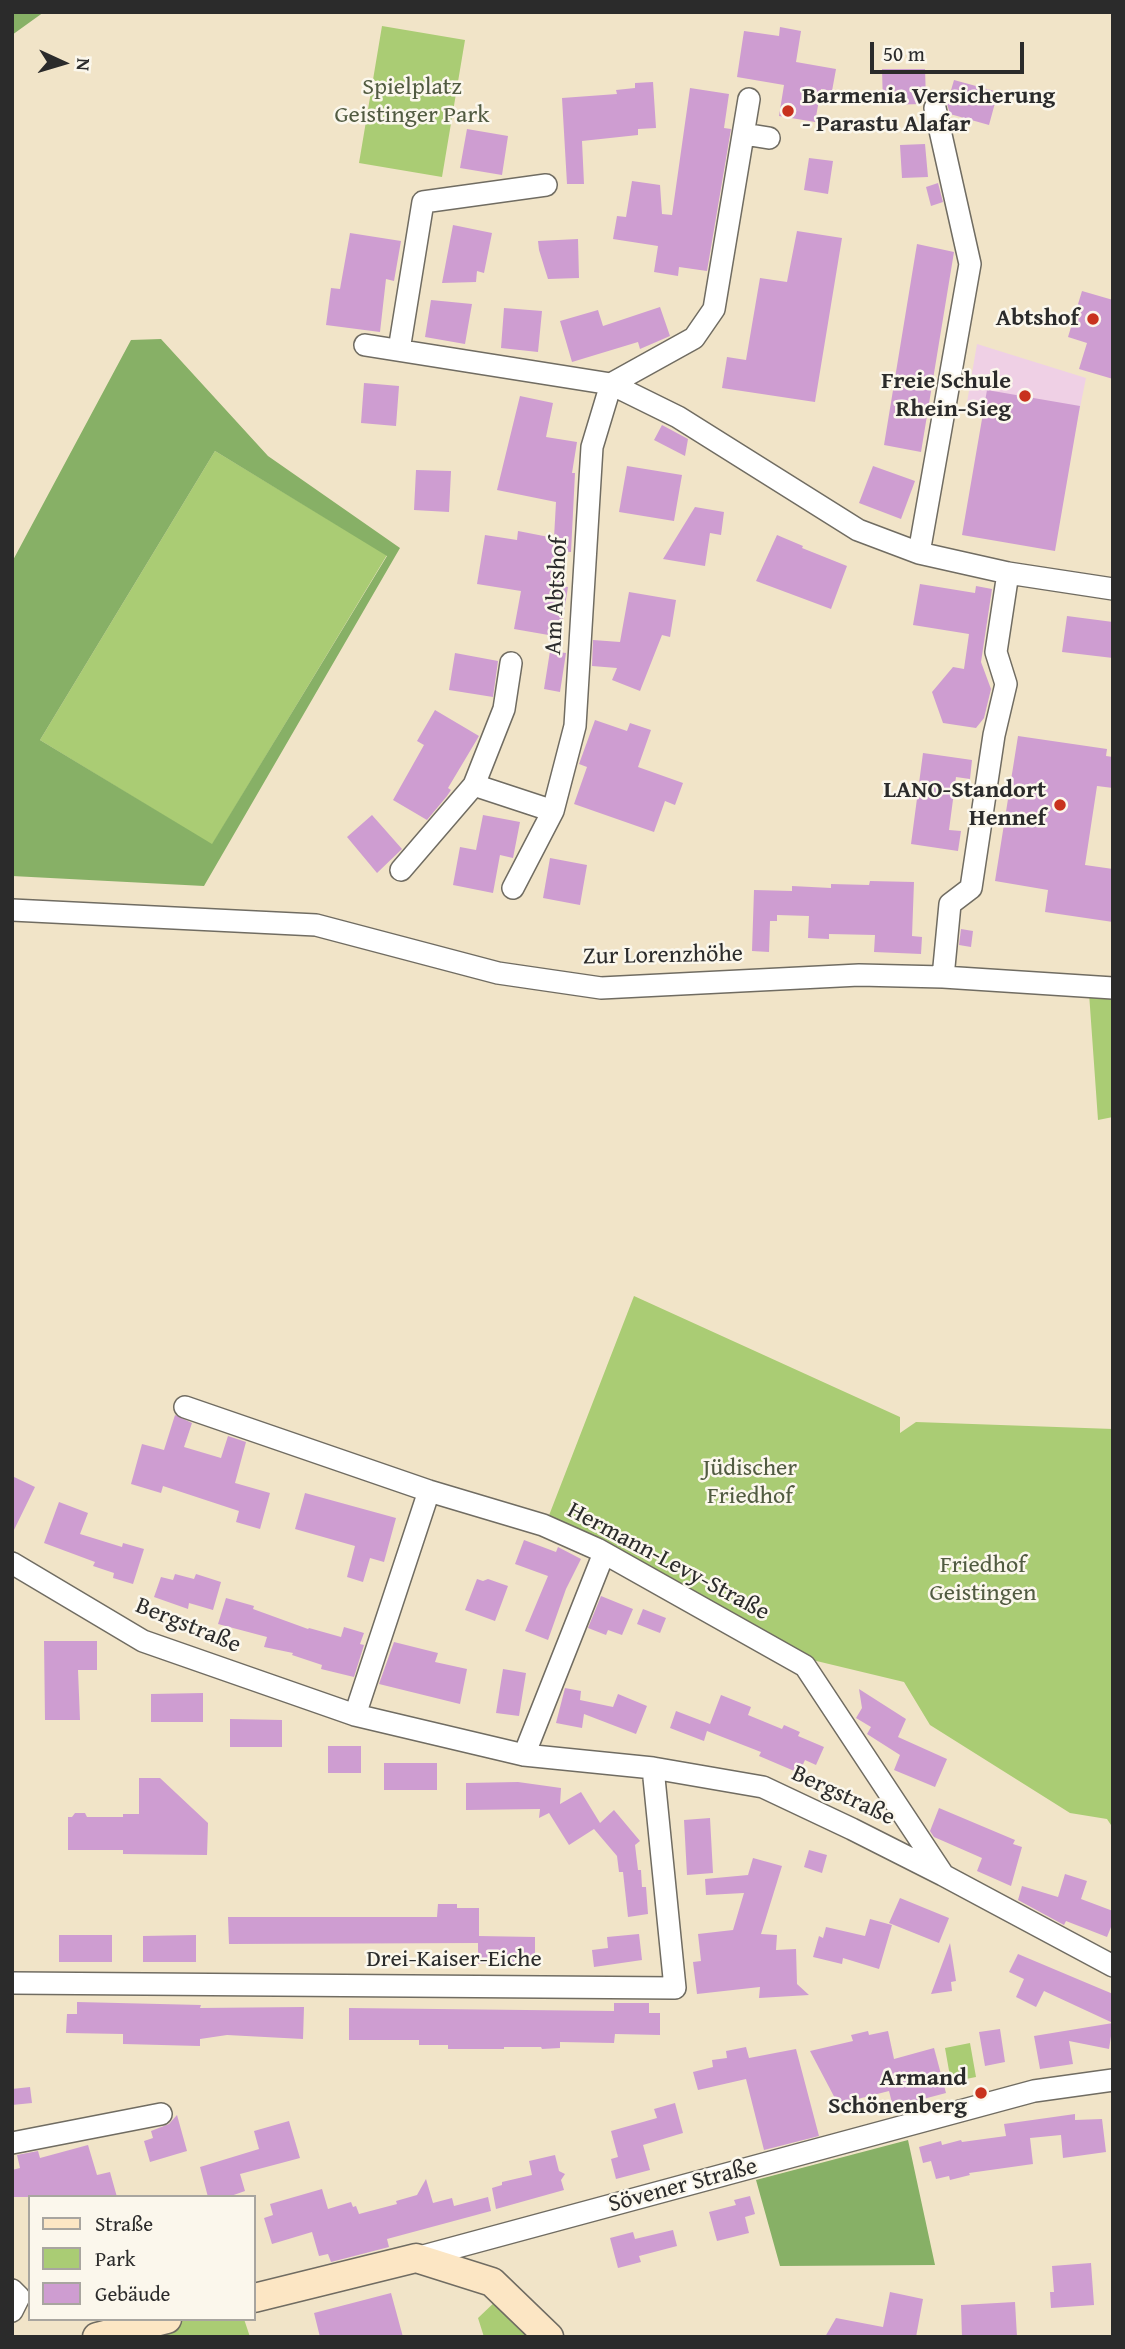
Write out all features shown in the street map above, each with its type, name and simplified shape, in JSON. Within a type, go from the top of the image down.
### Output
[{"type":"main road","name":"Sövener Straße","points":[[256,2298],[416,2258]]},
{"type":"main road","points":[[416,2258],[492,2282],[549,2337]]},
{"type":"main road","points":[[97,2337],[159,2321]]},
{"type":"street","points":[[611,384],[694,338],[714,309],[749,99]]},
{"type":"street","points":[[919,553],[970,264],[936,108]]},
{"type":"street","points":[[744,134],[769,138]]},
{"type":"street","points":[[399,351],[423,202],[546,186]]},
{"type":"street","points":[[365,345],[611,384],[678,417],[858,530],[919,553],[1008,573],[1113,589]]},
{"type":"street","name":"Am Abtshof","points":[[513,888],[554,811],[575,726],[592,447],[611,384]]},
{"type":"street","points":[[943,977],[950,904],[971,888],[994,735],[1006,684],[996,652],[1008,573]]},
{"type":"street","name":"Am Abtshof","points":[[401,870],[474,785],[504,709],[510,663]]},
{"type":"street","points":[[474,785],[554,811]]},
{"type":"street","name":"Zur Lorenzhöhe","points":[[12,910],[316,925],[498,973],[601,988],[859,975],[943,977],[1113,988]]},
{"type":"street","name":"Hermann-Levy-Straße","points":[[185,1407],[429,1491],[543,1525],[604,1553],[805,1666],[943,1875]]},
{"type":"street","points":[[355,1715],[429,1491]]},
{"type":"street","points":[[524,1755],[604,1553]]},
{"type":"street","name":"Bergstraße","points":[[12,1563],[143,1641],[355,1715],[524,1755],[653,1768],[763,1787],[943,1875],[1113,1966]]},
{"type":"street","name":"Drei-Kaiser-Eiche","points":[[12,1983],[675,1988],[653,1768]]},
{"type":"street","name":"Sövener Straße","points":[[416,2258],[1034,2091],[1113,2080]]},
{"type":"street","points":[[12,2144],[161,2114]]},
{"type":"street","points":[[12,2290],[19,2297],[12,2311]]},
{"type":"shaded area","name":"Freie Schule Rhein-Sieg","points":[[977,344],[1086,378],[1075,432],[965,414]]},
{"type":"green space","points":[[12,12],[44,12],[12,35]]},
{"type":"green space","name":"Spielplatz Geistinger Park","points":[[382,26],[465,40],[442,177],[359,163]]},
{"type":"green space","points":[[161,339],[268,456],[400,548],[204,886],[12,876],[12,562],[131,340]],"holes":[[[215,451],[387,556],[212,844],[40,740]]]},
{"type":"green space","points":[[215,451],[387,555],[212,845],[40,740]]},
{"type":"green space","points":[[1089,993],[1113,994],[1113,1117],[1098,1120]]},
{"type":"green space","points":[[634,1296],[900,1417],[900,1433],[916,1422],[1113,1429],[1113,1828],[1107,1819],[1070,1813],[930,1725],[904,1682],[804,1658],[548,1518]]},
{"type":"green space","points":[[970,2043],[976,2077],[951,2082],[945,2048]]},
{"type":"green space","points":[[908,2140],[935,2265],[780,2266],[756,2180]]},
{"type":"green space","points":[[498,2299],[537,2337],[484,2337],[478,2318]]},
{"type":"green space","points":[[166,2321],[245,2321],[250,2337],[106,2337]]},
{"type":"building","points":[[780,27],[801,31],[796,62],[836,69],[832,91],[821,89],[815,122],[779,116],[784,85],[737,77],[744,31],[779,36]]},
{"type":"building","points":[[882,69],[925,69],[926,99],[922,104],[883,105]]},
{"type":"building","points":[[954,80],[998,92],[989,125],[950,114],[947,104]]},
{"type":"building","points":[[653,82],[656,128],[638,129],[638,135],[582,141],[584,184],[567,184],[562,98],[617,94],[616,90],[635,88],[635,83]]},
{"type":"building","points":[[690,88],[729,94],[724,128],[731,129],[707,271],[679,267],[678,276],[654,272],[658,246],[613,239],[617,216],[626,217],[632,181],[660,185],[662,214],[672,215]]},
{"type":"building","points":[[467,129],[508,136],[502,175],[460,168]]},
{"type":"building","points":[[925,144],[928,177],[902,178],[900,145]]},
{"type":"building","points":[[809,158],[833,161],[828,194],[804,190]]},
{"type":"building","points":[[938,183],[943,202],[931,206],[926,187]]},
{"type":"building","points":[[453,225],[492,233],[484,273],[477,271],[476,282],[442,283]]},
{"type":"building","points":[[797,231],[842,238],[815,402],[722,388],[727,357],[746,360],[760,278],[787,282]]},
{"type":"building","points":[[350,233],[401,241],[394,281],[386,279],[380,332],[326,325],[331,288],[340,289]]},
{"type":"building","points":[[578,239],[579,278],[548,279],[538,241]]},
{"type":"building","points":[[917,244],[954,252],[921,452],[884,445]]},
{"type":"building","name":"Abtshof","points":[[1082,291],[1113,300],[1113,379],[1079,369],[1087,343],[1068,337]]},
{"type":"building","points":[[431,300],[472,304],[465,344],[425,337]]},
{"type":"building","points":[[660,307],[670,336],[640,349],[638,342],[572,362],[560,321],[598,310],[603,326]]},
{"type":"building","points":[[504,308],[542,311],[538,352],[501,348]]},
{"type":"building","points":[[364,383],[399,386],[396,426],[361,423]]},
{"type":"building","points":[[987,390],[1080,406],[1055,551],[962,535]]},
{"type":"building","points":[[520,396],[553,403],[546,437],[577,442],[572,473],[575,473],[571,552],[567,552],[561,586],[568,587],[560,637],[514,629],[521,591],[477,584],[485,535],[517,540],[518,531],[554,538],[556,502],[497,490]]},
{"type":"building","points":[[662,425],[688,439],[685,456],[654,440]]},
{"type":"building","points":[[627,466],[682,475],[674,521],[619,512]]},
{"type":"building","points":[[873,466],[915,481],[901,519],[859,503]]},
{"type":"building","points":[[416,470],[451,471],[449,512],[414,510]]},
{"type":"building","points":[[695,507],[724,512],[721,535],[710,533],[705,566],[663,559]]},
{"type":"building","points":[[777,535],[847,566],[831,609],[756,581]]},
{"type":"building","points":[[920,584],[975,593],[976,586],[992,589],[981,662],[991,689],[984,718],[976,728],[943,723],[932,692],[953,667],[964,669],[969,634],[913,625]]},
{"type":"building","points":[[629,592],[676,600],[670,637],[662,635],[640,691],[612,680],[617,668],[592,666],[593,640],[620,642]]},
{"type":"building","points":[[1067,616],[1113,622],[1113,658],[1062,652]]},
{"type":"building","points":[[550,651],[566,653],[560,692],[544,689]]},
{"type":"building","points":[[455,653],[498,661],[493,697],[449,690]]},
{"type":"building","points":[[435,710],[479,736],[448,788],[451,790],[427,820],[393,800],[424,745],[417,741]]},
{"type":"building","points":[[595,720],[627,731],[630,723],[651,730],[638,767],[683,783],[675,805],[665,801],[654,832],[574,804],[587,767],[579,764]]},
{"type":"building","name":"LANO-Standort Hennef","points":[[1018,736],[1107,749],[1106,756],[1113,757],[1113,788],[1097,786],[1085,865],[1113,869],[1113,922],[1045,912],[1048,890],[995,881]]},
{"type":"building","points":[[923,753],[972,760],[970,779],[956,777],[949,830],[961,831],[958,851],[911,844]]},
{"type":"building","points":[[372,815],[402,849],[377,873],[347,837]]},
{"type":"building","points":[[483,815],[520,822],[513,858],[500,855],[493,893],[453,885],[460,847],[476,850]]},
{"type":"building","points":[[550,858],[587,865],[580,905],[543,898]]},
{"type":"building","points":[[870,881],[914,882],[912,936],[922,937],[921,954],[874,952],[875,935],[829,934],[829,939],[808,938],[809,916],[777,915],[777,921],[770,921],[769,952],[752,951],[754,890],[792,891],[792,886],[831,888],[831,884],[869,885]]},
{"type":"building","points":[[961,929],[973,931],[971,947],[959,945]]},
{"type":"building","points":[[175,1415],[192,1423],[184,1447],[221,1458],[228,1436],[246,1442],[235,1483],[270,1493],[260,1529],[236,1522],[239,1511],[163,1486],[161,1493],[131,1484],[142,1444],[164,1450]]},
{"type":"building","points":[[12,1476],[35,1487],[12,1534]]},
{"type":"building","points":[[305,1493],[396,1518],[384,1562],[370,1558],[363,1582],[347,1577],[355,1546],[295,1529]]},
{"type":"building","points":[[59,1502],[88,1513],[80,1534],[122,1547],[123,1543],[144,1549],[133,1584],[113,1578],[114,1573],[93,1566],[95,1562],[44,1543]]},
{"type":"building","points":[[524,1540],[556,1552],[558,1547],[581,1559],[566,1589],[548,1640],[525,1631],[548,1576],[515,1564]]},
{"type":"building","points":[[175,1574],[194,1579],[196,1574],[221,1582],[213,1610],[189,1603],[188,1609],[154,1597],[161,1577],[173,1580]]},
{"type":"building","points":[[477,1579],[488,1579],[508,1586],[495,1621],[465,1610]]},
{"type":"building","points":[[601,1596],[633,1609],[622,1635],[608,1630],[606,1635],[588,1628]]},
{"type":"building","points":[[226,1598],[254,1606],[253,1609],[308,1629],[341,1637],[344,1627],[364,1633],[360,1644],[364,1645],[354,1677],[321,1669],[322,1665],[292,1655],[293,1653],[264,1647],[267,1637],[218,1624]]},
{"type":"building","points":[[643,1609],[666,1618],[660,1633],[637,1624]]},
{"type":"building","points":[[44,1641],[97,1641],[97,1670],[78,1670],[80,1720],[45,1720]]},
{"type":"building","points":[[394,1642],[438,1653],[435,1662],[467,1669],[460,1704],[379,1684]]},
{"type":"building","points":[[503,1669],[526,1673],[519,1716],[496,1713]]},
{"type":"building","points":[[565,1688],[581,1691],[580,1700],[613,1707],[618,1694],[647,1706],[636,1734],[584,1714],[582,1728],[556,1723]]},
{"type":"building","points":[[859,1689],[906,1719],[898,1737],[947,1759],[935,1787],[894,1770],[900,1755],[867,1734],[871,1727],[856,1718],[862,1708]]},
{"type":"building","points":[[203,1693],[203,1722],[151,1722],[151,1694]]},
{"type":"building","points":[[721,1695],[751,1707],[748,1715],[782,1729],[784,1725],[800,1732],[798,1736],[824,1747],[816,1765],[805,1760],[799,1773],[759,1756],[761,1752],[707,1731],[704,1741],[670,1728],[676,1711],[710,1724]]},
{"type":"building","points":[[230,1719],[282,1720],[282,1747],[230,1747]]},
{"type":"building","points":[[328,1746],[361,1746],[361,1773],[328,1773]]},
{"type":"building","points":[[384,1763],[437,1763],[437,1790],[384,1790]]},
{"type":"building","points":[[139,1778],[160,1778],[208,1823],[207,1855],[68,1850],[68,1817],[75,1813],[85,1813],[87,1817],[139,1814]]},
{"type":"building","points":[[518,1782],[561,1788],[560,1804],[581,1792],[600,1823],[614,1810],[640,1841],[635,1845],[642,1887],[646,1887],[648,1914],[628,1917],[623,1872],[619,1872],[617,1856],[594,1829],[569,1845],[549,1813],[539,1818],[540,1809],[466,1810],[466,1783]]},
{"type":"building","points":[[939,1808],[1015,1840],[1013,1844],[1022,1847],[1011,1886],[977,1871],[982,1858],[934,1837],[930,1831]]},
{"type":"building","points":[[710,1818],[713,1873],[687,1875],[684,1820]]},
{"type":"building","points":[[809,1850],[827,1855],[822,1873],[804,1867]]},
{"type":"building","points":[[753,1858],[782,1866],[761,1934],[777,1935],[776,1950],[796,1949],[797,1984],[809,1995],[759,1998],[760,1987],[697,1994],[693,1962],[701,1961],[698,1934],[733,1930],[744,1893],[706,1895],[705,1879],[748,1875]]},
{"type":"building","points":[[1065,1874],[1087,1881],[1081,1899],[1113,1911],[1113,1922],[1107,1937],[1066,1921],[1064,1925],[1018,1900],[1022,1886],[1058,1897]]},
{"type":"building","points":[[900,1898],[949,1918],[939,1943],[889,1923]]},
{"type":"building","points":[[438,1904],[457,1904],[457,1908],[479,1908],[479,1936],[535,1937],[535,1964],[478,1964],[478,1943],[229,1944],[228,1917],[437,1917]]},
{"type":"building","points":[[870,1919],[892,1925],[879,1969],[843,1958],[842,1964],[813,1957],[819,1936],[823,1938],[826,1927],[865,1936]]},
{"type":"building","points":[[639,1934],[642,1960],[594,1967],[592,1950],[608,1948],[607,1937]]},
{"type":"building","points":[[59,1935],[112,1935],[112,1962],[59,1962]]},
{"type":"building","points":[[196,1935],[196,1962],[143,1962],[143,1936]]},
{"type":"building","points":[[950,1943],[956,1981],[951,1982],[952,1991],[931,1994]]},
{"type":"building","points":[[1018,1954],[1113,1994],[1113,2023],[1044,1991],[1036,2007],[1016,1997],[1024,1979],[1009,1972]]},
{"type":"building","points":[[77,2002],[201,2005],[200,2008],[304,2007],[303,2039],[227,2035],[200,2039],[200,2046],[123,2044],[123,2034],[66,2033],[67,2014],[77,2014]]},
{"type":"building","points":[[614,2003],[649,2003],[649,2013],[660,2013],[660,2035],[615,2034],[614,2043],[560,2042],[560,2048],[542,2049],[448,2049],[448,2045],[419,2045],[419,2040],[349,2040],[349,2008],[614,2011]]},
{"type":"building","points":[[1113,2023],[1109,2049],[1069,2041],[1073,2064],[1040,2069],[1034,2036]]},
{"type":"building","points":[[1000,2029],[1005,2062],[985,2066],[979,2032]]},
{"type":"building","points":[[868,2031],[869,2035],[888,2031],[894,2059],[934,2048],[946,2093],[893,2107],[889,2091],[838,2104],[810,2051],[853,2041],[851,2035]]},
{"type":"building","points":[[746,2047],[749,2058],[796,2049],[819,2136],[764,2150],[746,2079],[698,2090],[693,2072],[713,2067],[712,2060],[727,2058],[726,2051]]},
{"type":"building","points":[[30,2087],[32,2103],[12,2105],[12,2089]]},
{"type":"building","points":[[675,2103],[683,2133],[643,2145],[650,2170],[616,2179],[611,2159],[618,2157],[611,2131],[657,2118],[654,2109]]},
{"type":"building","points":[[1075,2114],[1075,2120],[1102,2119],[1106,2152],[1063,2158],[1061,2135],[1030,2138],[1033,2164],[969,2173],[970,2175],[950,2180],[949,2176],[936,2179],[931,2161],[923,2163],[919,2147],[941,2141],[942,2145],[961,2140],[1006,2136],[1004,2124]]},
{"type":"building","points":[[177,2115],[187,2151],[150,2162],[144,2141],[153,2138],[151,2131],[169,2124]]},
{"type":"building","points":[[289,2121],[300,2158],[240,2174],[245,2191],[234,2195],[207,2195],[200,2167],[259,2149],[254,2131]]},
{"type":"building","points":[[88,2145],[97,2175],[110,2172],[116,2195],[12,2197],[12,2170],[20,2168],[17,2155],[38,2151],[40,2158]]},
{"type":"building","points":[[555,2155],[559,2171],[565,2174],[561,2180],[564,2190],[496,2209],[492,2188],[502,2185],[502,2182],[532,2175],[529,2161]]},
{"type":"building","points":[[426,2179],[433,2203],[452,2198],[454,2206],[488,2197],[491,2211],[387,2239],[389,2247],[331,2262],[328,2254],[319,2256],[312,2232],[272,2244],[264,2218],[273,2215],[270,2204],[322,2189],[328,2209],[351,2202],[359,2214],[397,2204],[396,2201],[417,2195]]},
{"type":"building","points":[[750,2196],[755,2214],[745,2217],[749,2233],[717,2241],[709,2212],[736,2205],[734,2200]]},
{"type":"building","points":[[673,2230],[677,2246],[639,2256],[641,2262],[618,2268],[610,2238],[633,2232],[635,2239]]},
{"type":"building","points":[[1091,2263],[1094,2305],[1051,2308],[1050,2292],[1054,2292],[1052,2266]]},
{"type":"building","points":[[890,2292],[923,2299],[916,2337],[825,2337],[836,2318],[883,2327]]},
{"type":"building","points":[[391,2293],[403,2337],[320,2337],[314,2313]]},
{"type":"building","points":[[1015,2302],[1017,2337],[962,2337],[961,2305]]},
{"type":"place","name":"Barmenia Versicherung - Parastu Alafar","points":[[788,111]]},
{"type":"place","name":"Abtshof","points":[[1093,319]]},
{"type":"place","name":"Freie Schule Rhein-Sieg","points":[[1025,396]]},
{"type":"place","name":"LANO-Standort Hennef","points":[[1060,805]]},
{"type":"place","name":"Armand Schönenberg","points":[[981,2093]]},
{"type":"park label","name":"Jüdischer Friedhof","points":[[750,1483]]},
{"type":"park label","name":"Friedhof Geistingen","points":[[983,1580]]}]
